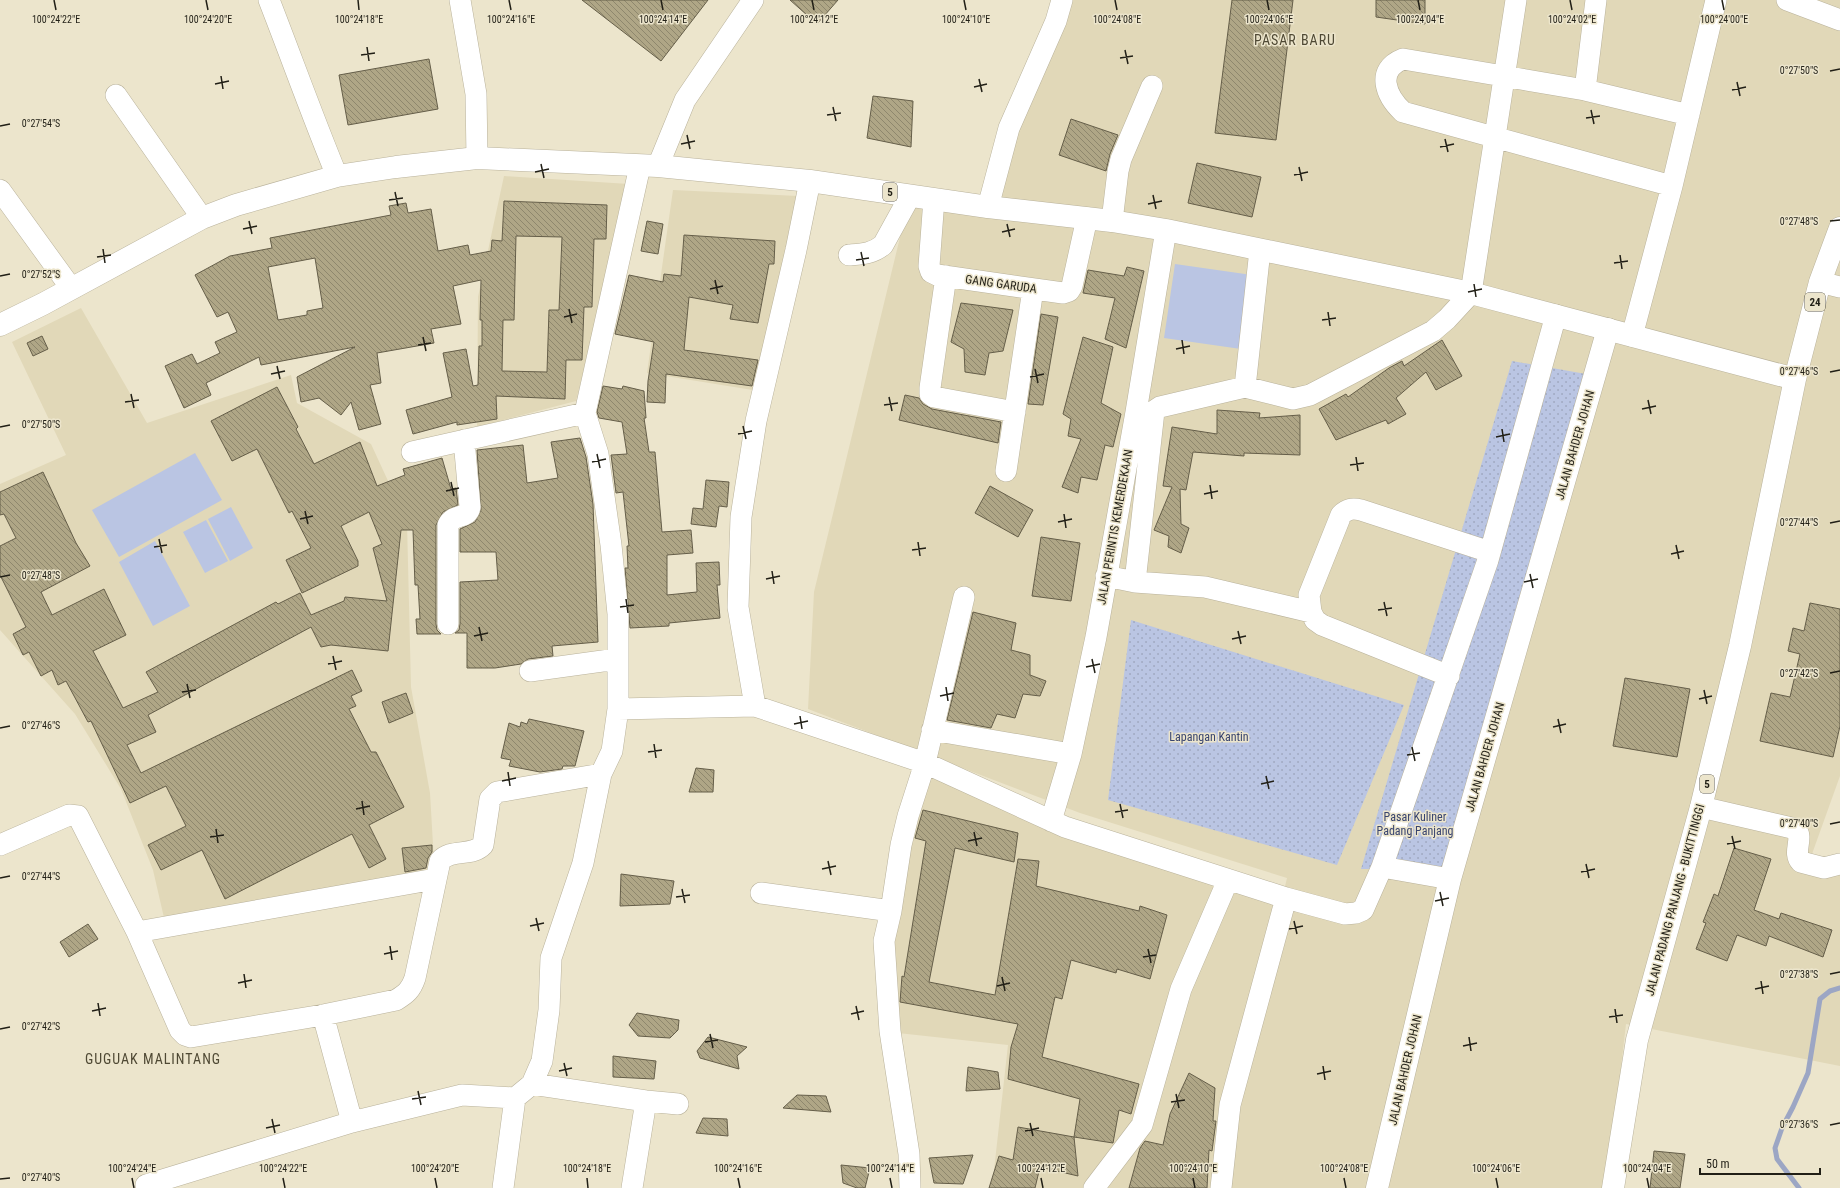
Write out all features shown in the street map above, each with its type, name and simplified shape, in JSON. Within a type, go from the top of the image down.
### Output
[{"type":"main road","name":"5","points":[[0,325],[43,304],[202,218],[236,206],[338,176],[396,167],[477,158],[649,166],[810,180],[988,207],[1112,221],[1166,230],[1471,293],[1795,379]]},
{"type":"main road","name":"24","points":[[1795,379],[1830,284],[1840,228]]},
{"type":"main road","name":"JALAN BAHDER JOHAN","points":[[1377,1188],[1450,879],[1608,329]]},
{"type":"main road","name":"JALAN PADANG PANJANG - BUKITTINGGI","points":[[1613,1188],[1636,1040],[1701,807],[1740,646],[1795,379]]},
{"type":"street","points":[[269,0],[300,78],[315,122],[338,176]]},
{"type":"street","points":[[460,0],[476,94],[477,158]]},
{"type":"street","points":[[146,1185],[352,1122],[462,1095],[515,1098],[532,1084],[542,1061],[549,1010],[551,958],[583,863],[601,774],[612,750],[618,709],[618,614],[610,538],[598,454],[585,413],[649,166],[685,100],[753,0]]},
{"type":"street","points":[[988,207],[1009,128],[1056,21],[1062,0]]},
{"type":"street","points":[[1135,582],[1154,411],[1160,407],[1245,387],[1293,399],[1310,395],[1433,330],[1447,319],[1471,293],[1516,0]]},
{"type":"street","points":[[1585,90],[1596,0]]},
{"type":"street","points":[[1632,336],[1672,186],[1716,0]]},
{"type":"street","points":[[1787,0],[1840,20]]},
{"type":"street","points":[[1672,186],[1403,112],[1394,104],[1388,92],[1386,82],[1388,70],[1393,63],[1403,59],[1585,90],[1689,115]]},
{"type":"street","points":[[1112,221],[1118,171],[1152,86]]},
{"type":"street","points":[[116,95],[202,218]]},
{"type":"street","points":[[755,706],[738,607],[741,517],[756,421],[796,250],[810,180]]},
{"type":"street","points":[[0,190],[71,288]]},
{"type":"street","points":[[849,255],[868,253],[883,245],[910,196]]},
{"type":"street","name":"GANG GARUDA","points":[[934,199],[929,266],[932,272],[946,276],[1063,293],[1069,291],[1072,286],[1087,218]]},
{"type":"street","name":"JALAN PERINTIS KEMERDEKAAN","points":[[1051,821],[1071,754],[1096,637],[1136,412],[1166,230]]},
{"type":"street","points":[[1245,387],[1260,250]]},
{"type":"street","points":[[946,276],[930,394],[934,397],[1015,412]]},
{"type":"street","points":[[1006,471],[1033,289]]},
{"type":"street","points":[[618,709],[755,706],[925,763],[1065,827],[1286,898],[1345,914],[1356,913],[1364,910],[1382,867],[1449,676],[1490,552],[1556,315]]},
{"type":"street","points":[[412,452],[585,413]]},
{"type":"street","points":[[448,624],[448,525],[454,518],[466,515],[469,512],[470,507],[464,440]]},
{"type":"street","points":[[1449,676],[1322,625],[1315,620],[1311,612],[1309,595],[1341,515],[1346,510],[1354,508],[1490,552]]},
{"type":"street","points":[[1106,576],[1135,582],[1205,587],[1311,612]]},
{"type":"street","points":[[910,1188],[909,1154],[890,1031],[884,941],[891,911],[902,838],[925,763],[964,597]]},
{"type":"street","points":[[530,671],[617,659]]},
{"type":"street","points":[[932,730],[1071,754]]},
{"type":"street","points":[[0,845],[69,815],[78,816],[137,932],[180,1030],[185,1035],[191,1037],[323,1015],[396,1000],[405,995],[411,988],[440,861],[444,856],[476,850],[484,844],[490,799],[497,792],[601,774]]},
{"type":"street","points":[[1701,807],[1796,829],[1799,836],[1797,856],[1801,862],[1824,868],[1840,864]]},
{"type":"street","points":[[1382,867],[1450,879]]},
{"type":"street","points":[[137,932],[435,879]]},
{"type":"street","points":[[1094,1188],[1142,1125],[1181,989],[1228,880]]},
{"type":"street","points":[[761,893],[891,911]]},
{"type":"street","points":[[1220,1188],[1230,1105],[1286,898]]},
{"type":"street","points":[[323,1015],[352,1122]]},
{"type":"street","points":[[532,1084],[646,1101],[678,1104]]},
{"type":"street","points":[[503,1188],[515,1098]]},
{"type":"street","points":[[632,1188],[646,1101]]},
{"type":"shaded area","points":[[1063,0],[1840,0],[1840,776],[1812,854],[1840,863],[1840,1066],[1626,1024],[1607,1188],[992,1188],[1008,1045],[898,1033],[895,941],[914,818],[929,773],[1282,899],[1287,878],[1080,813],[808,709],[814,592],[910,196],[988,207]]},
{"type":"shaded area","points":[[504,176],[629,184],[576,401],[477,427],[478,297]]},
{"type":"shaded area","points":[[673,190],[798,196],[759,391],[647,373]]},
{"type":"shaded area","points":[[81,308],[147,423],[291,375],[297,403],[371,444],[407,522],[411,687],[430,793],[435,879],[165,922],[153,870],[121,789],[75,714],[0,630],[0,484],[66,455],[12,342]]},
{"type":"green space","points":[[1175,264],[1252,275],[1241,349],[1164,338]]},
{"type":"green space","name":"Pasar Kuliner Padang Panjang","points":[[1512,361],[1586,374],[1443,869],[1361,869]]},
{"type":"green space","points":[[195,453],[222,500],[119,557],[92,510]]},
{"type":"green space","points":[[231,507],[253,548],[230,561],[208,519]]},
{"type":"green space","points":[[206,520],[228,561],[205,573],[183,532]]},
{"type":"green space","points":[[155,541],[190,606],[153,626],[119,562]]},
{"type":"green space","name":"Lapangan Kantin","points":[[1131,620],[1404,705],[1337,865],[1108,800]]},
{"type":"building","points":[[582,0],[708,0],[661,61]]},
{"type":"building","points":[[790,0],[838,0],[817,24]]},
{"type":"building","points":[[1232,0],[1293,0],[1276,140],[1215,133]]},
{"type":"building","points":[[1376,0],[1425,0],[1425,24],[1376,17]]},
{"type":"building","points":[[429,59],[438,109],[348,125],[339,75]]},
{"type":"building","points":[[873,96],[913,101],[911,147],[867,138]]},
{"type":"building","points":[[1071,119],[1118,135],[1110,154],[1106,171],[1059,155]]},
{"type":"building","points":[[1197,163],[1261,177],[1252,217],[1188,203]]},
{"type":"building","points":[[504,201],[607,205],[606,239],[594,239],[592,307],[584,307],[582,360],[566,360],[565,399],[496,396],[497,419],[457,425],[457,422],[413,434],[406,410],[452,397],[443,353],[466,349],[473,386],[478,385],[479,346],[482,346],[482,320],[480,320],[481,280],[453,286],[461,324],[431,329],[434,343],[377,353],[381,383],[370,385],[381,424],[359,430],[351,402],[341,415],[319,398],[301,402],[297,377],[355,347],[261,365],[259,357],[206,383],[211,395],[184,408],[165,366],[192,354],[197,364],[220,353],[215,342],[237,332],[228,312],[217,317],[195,275],[230,256],[272,248],[270,238],[391,215],[389,206],[406,203],[408,213],[431,209],[438,251],[468,245],[470,255],[491,251],[492,240],[502,241]],"holes":[[[516,236],[562,237],[559,310],[549,310],[547,372],[502,371],[503,320],[514,320]],[[315,258],[323,308],[307,311],[307,315],[278,320],[268,267]]]},
{"type":"building","points":[[647,221],[663,224],[658,254],[641,251]]},
{"type":"building","points":[[684,235],[775,241],[774,264],[769,264],[758,323],[730,319],[733,305],[689,297],[684,350],[758,360],[752,386],[666,374],[665,403],[647,402],[648,381],[654,342],[615,334],[629,275],[663,282],[664,274],[681,276]]},
{"type":"building","points":[[1127,267],[1144,271],[1126,348],[1105,339],[1115,298],[1083,293],[1088,270],[1124,276]]},
{"type":"building","points":[[961,303],[1013,310],[1003,351],[989,353],[985,375],[965,372],[964,349],[951,342]]},
{"type":"building","points":[[1041,314],[1058,317],[1043,405],[1028,404]]},
{"type":"building","points":[[42,336],[48,349],[33,356],[27,343]]},
{"type":"building","points":[[1083,337],[1113,347],[1101,403],[1121,414],[1113,447],[1105,445],[1097,480],[1081,477],[1078,493],[1062,487],[1081,439],[1068,436],[1071,419],[1063,414]]},
{"type":"building","points":[[1442,340],[1462,376],[1436,390],[1426,372],[1396,398],[1406,414],[1388,424],[1386,420],[1336,440],[1319,409],[1346,394],[1348,397],[1389,368],[1402,361],[1404,366]]},
{"type":"building","points":[[603,386],[622,389],[623,386],[644,391],[646,418],[644,418],[649,452],[655,452],[662,532],[691,530],[693,553],[667,555],[667,595],[697,592],[696,563],[719,562],[720,585],[717,585],[720,618],[669,623],[669,626],[630,628],[625,568],[628,568],[627,546],[629,546],[623,492],[616,493],[611,455],[627,454],[622,422],[599,418],[597,412]]},
{"type":"building","points":[[277,387],[298,427],[296,429],[314,464],[360,442],[377,486],[405,475],[403,469],[442,458],[451,489],[456,488],[458,505],[443,512],[436,525],[436,624],[437,630],[441,634],[417,634],[416,619],[420,619],[418,585],[415,585],[413,530],[401,530],[388,651],[331,645],[321,647],[311,627],[148,715],[156,732],[127,745],[141,773],[352,670],[362,691],[351,696],[356,706],[349,709],[371,752],[376,752],[404,807],[369,825],[386,859],[369,868],[352,834],[225,899],[202,850],[161,870],[148,845],[186,826],[166,786],[130,803],[91,721],[88,722],[66,681],[58,685],[52,670],[41,676],[29,652],[23,655],[13,634],[26,627],[0,575],[0,546],[16,538],[4,514],[0,515],[0,492],[43,472],[76,543],[90,566],[41,592],[52,615],[104,589],[126,635],[93,651],[123,708],[158,692],[146,672],[276,602],[278,604],[300,593],[311,615],[344,601],[345,597],[387,601],[373,548],[382,544],[369,512],[341,526],[358,561],[358,566],[302,593],[286,560],[311,548],[292,511],[289,513],[257,449],[232,461],[211,421]]},
{"type":"building","points":[[905,395],[919,398],[923,404],[932,409],[1001,422],[998,443],[899,420]]},
{"type":"building","points":[[1217,410],[1260,413],[1259,418],[1300,415],[1300,455],[1244,453],[1244,456],[1193,452],[1186,490],[1180,489],[1181,524],[1189,528],[1181,553],[1168,547],[1169,536],[1154,530],[1172,487],[1163,486],[1172,427],[1217,434]]},
{"type":"building","points":[[580,438],[586,457],[593,504],[598,642],[552,646],[553,656],[528,659],[521,664],[495,668],[467,668],[467,633],[455,633],[459,630],[460,624],[460,582],[498,580],[496,552],[460,552],[460,529],[475,522],[481,510],[477,450],[523,445],[527,483],[558,478],[551,442]]},
{"type":"building","points":[[706,480],[729,482],[727,507],[719,506],[716,527],[691,524],[693,508],[703,509]]},
{"type":"building","points":[[990,486],[1033,510],[1018,537],[975,513]]},
{"type":"building","points":[[1041,537],[1080,543],[1071,601],[1032,596]]},
{"type":"building","points":[[1810,603],[1840,609],[1840,726],[1833,757],[1760,741],[1771,693],[1790,697],[1800,654],[1788,651],[1793,628],[1804,631]]},
{"type":"building","points":[[973,612],[1016,623],[1011,650],[1030,655],[1030,675],[1046,681],[1040,696],[1023,694],[1015,718],[997,714],[991,728],[947,720]]},
{"type":"building","points":[[1625,678],[1690,689],[1677,757],[1613,746]]},
{"type":"building","points":[[406,693],[413,713],[389,723],[382,702]]},
{"type":"building","points":[[529,719],[584,731],[575,766],[563,766],[562,769],[540,772],[509,766],[511,760],[501,758],[509,723],[520,727],[521,722],[527,724]]},
{"type":"building","points":[[696,768],[714,770],[713,792],[689,792]]},
{"type":"building","points":[[923,810],[1018,833],[1014,862],[955,848],[929,982],[995,995],[1018,859],[1039,861],[1036,886],[1139,911],[1140,906],[1167,915],[1150,979],[1117,969],[1116,973],[1071,960],[1062,999],[1055,997],[1042,1057],[1139,1084],[1131,1114],[1119,1110],[1113,1143],[1074,1137],[1080,1099],[1008,1079],[1011,1047],[1018,1024],[900,1002],[902,976],[904,977],[926,841],[915,838]]},
{"type":"building","points":[[432,845],[432,852],[428,858],[426,868],[405,872],[402,848]]},
{"type":"building","points":[[1734,848],[1771,859],[1754,910],[1779,919],[1781,913],[1832,930],[1823,957],[1769,936],[1766,946],[1737,935],[1727,961],[1696,949],[1706,923],[1703,922],[1714,894],[1718,896]]},
{"type":"building","points":[[621,874],[674,881],[670,904],[620,906]]},
{"type":"building","points":[[88,924],[98,939],[69,957],[60,942]]},
{"type":"building","points":[[637,1013],[679,1020],[678,1030],[670,1038],[638,1036],[629,1025]]},
{"type":"building","points":[[708,1037],[747,1047],[737,1056],[739,1069],[700,1058],[697,1051]]},
{"type":"building","points":[[613,1056],[656,1061],[654,1079],[613,1077]]},
{"type":"building","points":[[968,1067],[998,1072],[1000,1089],[966,1091]]},
{"type":"building","points":[[1189,1073],[1215,1088],[1213,1121],[1216,1121],[1212,1151],[1209,1150],[1207,1188],[1129,1188],[1140,1148],[1145,1141],[1163,1145],[1170,1114]]},
{"type":"building","points":[[797,1095],[826,1096],[831,1112],[783,1108]]},
{"type":"building","points":[[703,1118],[727,1119],[728,1136],[696,1133]]},
{"type":"building","points":[[1018,1127],[1074,1137],[1078,1176],[1040,1167],[1035,1188],[989,1188],[999,1156],[1013,1160]]},
{"type":"building","points":[[1654,1151],[1685,1154],[1680,1188],[1650,1188]]},
{"type":"building","points":[[973,1155],[963,1184],[934,1183],[929,1158]]},
{"type":"building","points":[[841,1165],[870,1168],[865,1188],[857,1188],[843,1183]]},
{"type":"waterway","points":[[1799,1188],[1777,1159],[1775,1148],[1782,1128],[1808,1073],[1820,999],[1830,991],[1840,988]]},
{"type":"district","name":"PASAR BARU","points":[[1295,40]]},
{"type":"district","name":"GUGUAK MALINTANG","points":[[153,1059]]}]
